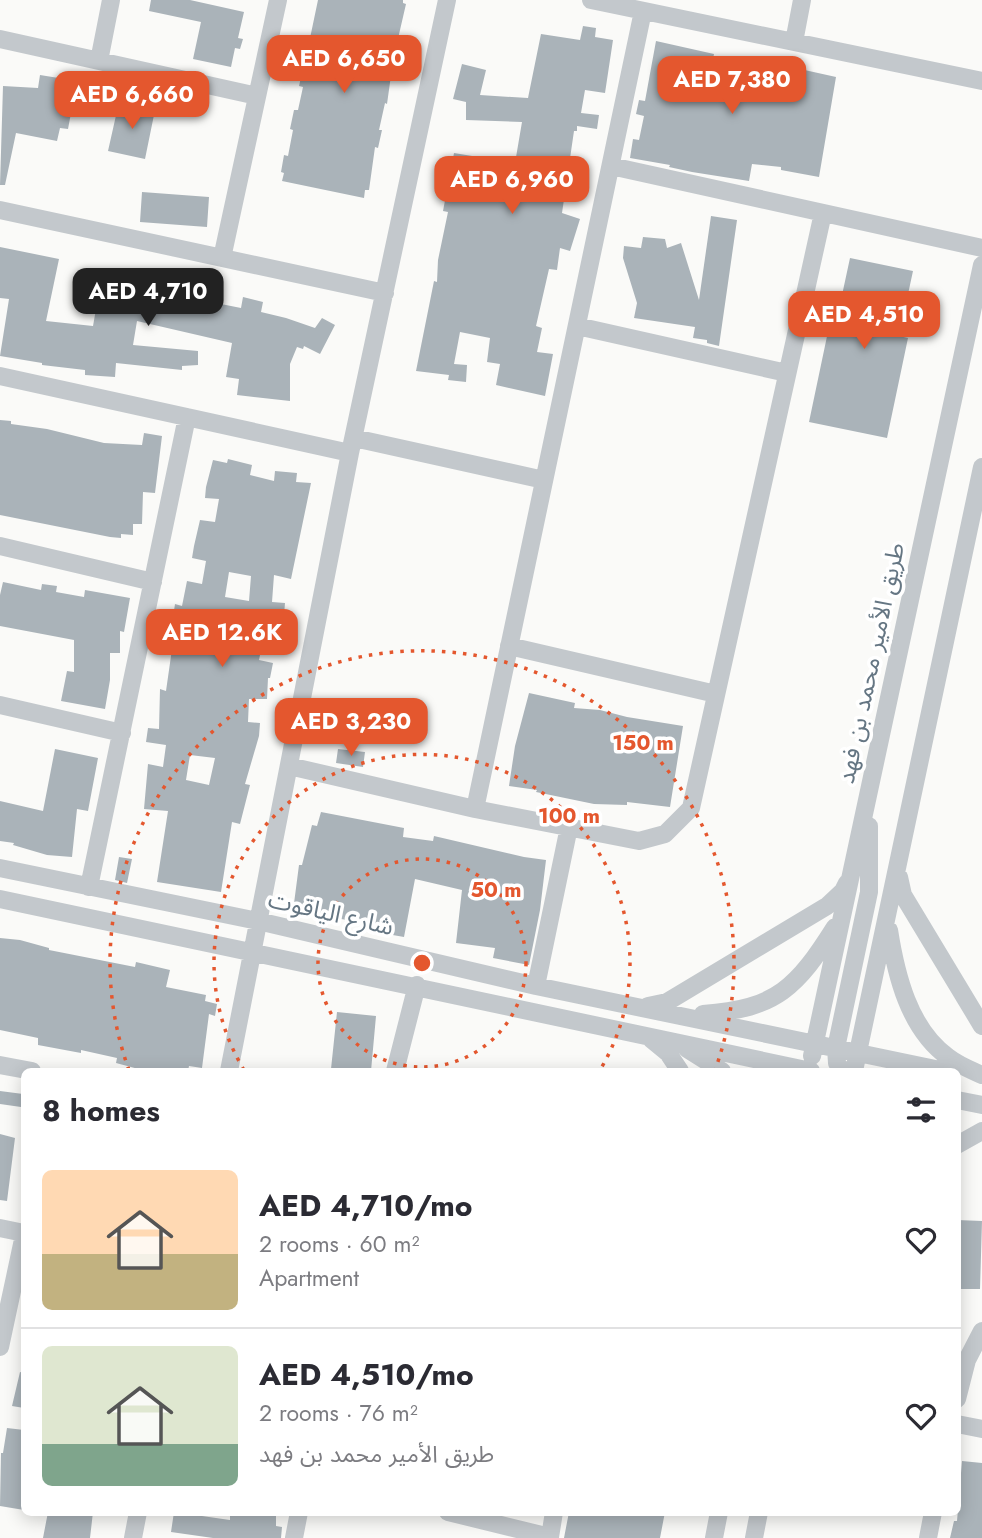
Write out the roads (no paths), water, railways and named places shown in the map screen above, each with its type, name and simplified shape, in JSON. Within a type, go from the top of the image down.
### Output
[{"type":"street","points":[[99,61],[111,0]]},
{"type":"street","points":[[222,258],[278,0]]},
{"type":"street","points":[[230,1068],[352,445],[447,0]]},
{"type":"street","points":[[591,0],[982,81]]},
{"type":"street","points":[[794,42],[802,0]]},
{"type":"street","points":[[475,809],[643,11]]},
{"type":"street","points":[[0,39],[257,96]]},
{"type":"street","points":[[611,166],[982,248]]},
{"type":"street","points":[[0,210],[384,293]]},
{"type":"street","points":[[289,766],[475,809],[639,841],[665,834],[691,808],[823,213]]},
{"type":"street","name":"طريق الأمير محمد بن فهد","points":[[811,1068],[982,265]]},
{"type":"street","points":[[577,326],[788,373]]},
{"type":"street","points":[[0,376],[187,417],[544,480]]},
{"type":"street","points":[[89,887],[187,417]]},
{"type":"street","points":[[858,1053],[982,467]]},
{"type":"street","points":[[0,546],[153,582]]},
{"type":"street","points":[[509,646],[716,694]]},
{"type":"street","points":[[0,705],[122,733]]},
{"type":"street","points":[[837,1064],[869,892],[868,794]]},
{"type":"street","points":[[536,986],[569,827]]},
{"type":"street","points":[[899,866],[903,895],[982,1026]]},
{"type":"street","name":"شارع الياقوت","points":[[0,868],[258,921],[536,986],[815,1044]]},
{"type":"street","points":[[636,1007],[667,1002],[827,906],[843,891],[850,876]]},
{"type":"street","points":[[0,899],[417,985],[796,1068]]},
{"type":"street","points":[[679,1015],[731,1012],[749,1008],[781,993],[807,969],[842,915]]},
{"type":"street","points":[[888,919],[895,967],[922,1029],[948,1058],[982,1077]]},
{"type":"street","points":[[396,1068],[417,985]]},
{"type":"street","points":[[642,1035],[661,1045],[678,1068]]},
{"type":"street","points":[[679,1043],[717,1068]]},
{"type":"street","points":[[815,1044],[837,1064]]},
{"type":"street","points":[[837,1064],[858,1053],[930,1068]]},
{"type":"street","points":[[0,1065],[21,1069]]},
{"type":"street","points":[[961,1074],[982,1077]]},
{"type":"street","points":[[961,1143],[982,1130]]},
{"type":"street","points":[[0,1228],[21,1233]]},
{"type":"street","points":[[0,1347],[21,1248]]},
{"type":"street","points":[[961,1383],[967,1360],[982,1331]]},
{"type":"street","points":[[961,1425],[982,1429]]},
{"type":"street","points":[[133,1538],[137,1516]]},
{"type":"street","points":[[294,1538],[298,1516]]},
{"type":"street","points":[[466,1516],[553,1537],[555,1516]]},
{"type":"street","points":[[714,1538],[718,1516]]},
{"type":"street","points":[[754,1538],[759,1516]]},
{"type":"street","points":[[928,1538],[932,1516]]}]
